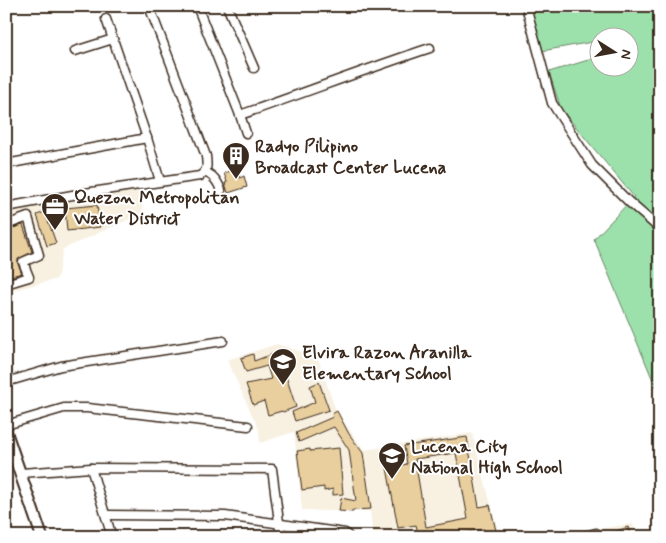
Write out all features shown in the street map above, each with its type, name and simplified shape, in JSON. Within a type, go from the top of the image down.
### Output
[{"type":"main road","points":[[6,432],[42,537]]},
{"type":"street","points":[[6,207],[200,176],[205,172],[207,165],[206,156],[149,6]]},
{"type":"street","points":[[198,6],[246,133]]},
{"type":"street","points":[[228,6],[254,68]]},
{"type":"street","points":[[526,6],[552,103],[592,165],[629,202],[660,229]]},
{"type":"street","points":[[106,18],[160,181]]},
{"type":"street","points":[[75,51],[113,39]]},
{"type":"street","points":[[240,115],[430,48]]},
{"type":"street","points":[[6,164],[147,138]]},
{"type":"street","points":[[205,172],[211,174],[221,190]]},
{"type":"street","points":[[6,225],[28,217],[39,255],[23,262],[29,276],[6,284]]},
{"type":"street","points":[[6,382],[62,366],[223,341]]},
{"type":"street","points":[[6,425],[64,408],[95,409],[248,426]]},
{"type":"street","points":[[92,468],[112,537]]},
{"type":"street","points":[[21,473],[92,468],[272,469],[281,537]]},
{"type":"street","points":[[106,515],[225,516],[345,533],[349,537]]},
{"type":"street","points":[[581,537],[596,533],[597,537]]},
{"type":"shaded area","name":"Quezon Metropolitan Water District","points":[[140,188],[143,213],[63,249],[57,279],[6,292],[6,210]]},
{"type":"shaded area","name":"Lucena City National High School","points":[[277,344],[308,354],[319,361],[336,411],[364,450],[472,433],[499,535],[486,537],[373,537],[370,511],[302,510],[294,432],[260,443],[259,430],[227,360]]},
{"type":"shaded area","points":[[633,524],[637,537],[534,537]]},
{"type":"green space","points":[[530,6],[660,6],[660,397],[594,239],[634,197],[561,109],[549,72],[588,60],[588,78],[638,78],[638,28],[588,28],[588,43],[542,51]]},
{"type":"building","name":"Radyo Pilipino Broadcast Center Lucena","points":[[237,169],[240,178],[244,176],[247,187],[228,193],[224,173]]},
{"type":"building","points":[[97,205],[100,227],[67,231],[65,208]]},
{"type":"building","points":[[45,212],[56,243],[47,246],[37,215]]},
{"type":"building","points":[[23,225],[32,252],[18,259],[22,273],[8,277],[6,273],[6,230]]},
{"type":"building","points":[[278,352],[296,407],[268,415],[264,401],[253,405],[246,384],[271,379],[267,366],[246,372],[241,358],[253,354],[254,361]]},
{"type":"building","points":[[319,382],[329,410],[295,421],[292,412],[315,402],[310,386]]},
{"type":"building","points":[[337,411],[349,434],[363,453],[371,509],[353,510],[353,512],[339,511],[341,498],[356,501],[349,450],[334,427],[299,442],[296,433],[333,417],[332,414]]},
{"type":"building","points":[[467,437],[479,507],[490,505],[496,531],[485,533],[484,529],[443,537],[419,537],[416,525],[398,528],[387,468],[407,464],[404,446]],"holes":[[[456,453],[468,519],[426,527],[415,459]]]},
{"type":"building","points":[[339,448],[343,494],[333,495],[333,489],[324,491],[324,487],[302,490],[297,451]]},
{"type":"building","points":[[628,527],[631,537],[602,537],[602,536]]},
{"type":"place","name":"Radyo Pilipino Broadcast Center Lucena","points":[[236,180]]},
{"type":"place","name":"Quezon Metropolitan Water District","points":[[55,231]]},
{"type":"place","name":"Elvira Razon Aranilla Elementary School","points":[[283,386]]},
{"type":"place","name":"Lucena City National High School","points":[[392,480]]}]
